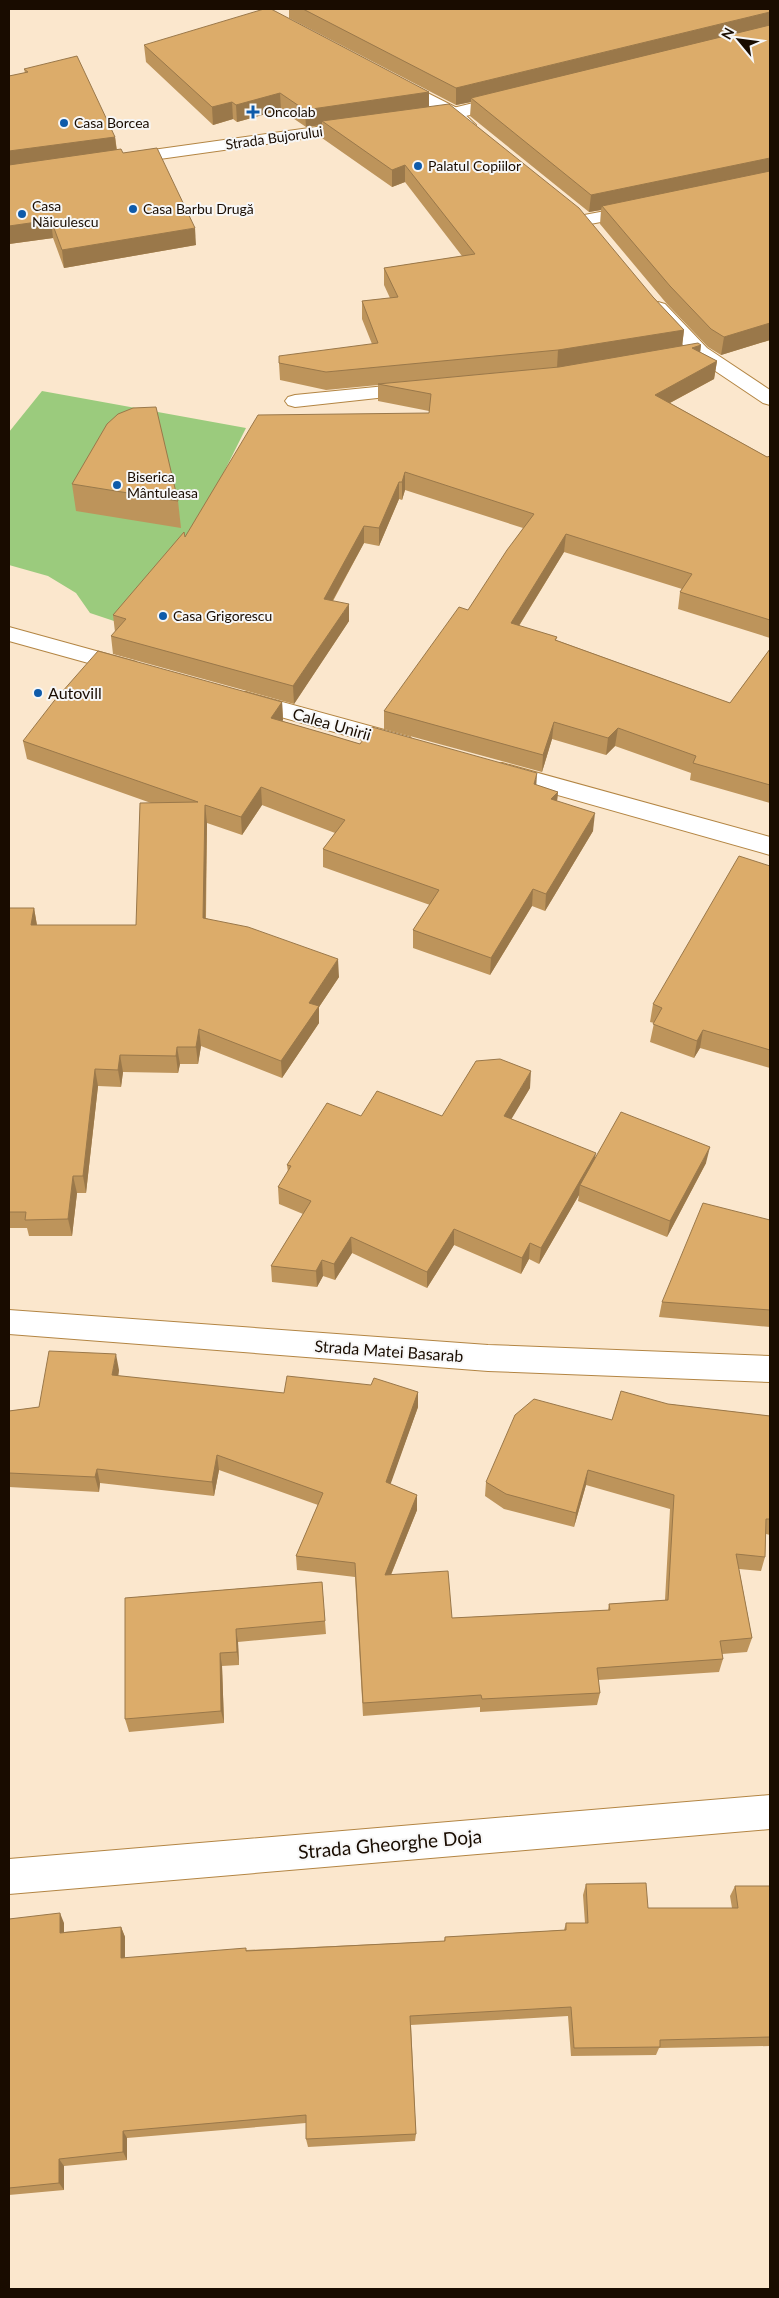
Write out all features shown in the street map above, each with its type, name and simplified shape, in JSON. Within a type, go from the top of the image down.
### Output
[{"type":"street","points":[[376,72],[453,113],[484,138]]},
{"type":"street","points":[[404,120],[453,113],[520,96]]},
{"type":"street","name":"Strada Bujorului","points":[[108,162],[374,124]]},
{"type":"street","points":[[585,220],[657,205]]},
{"type":"street","points":[[569,207],[585,220],[597,234]]},
{"type":"street","points":[[646,294],[690,354],[770,399]]},
{"type":"street","points":[[295,401],[431,388]]},
{"type":"street","points":[[9,634],[146,672]]},
{"type":"street","name":"Calea Unirii","points":[[222,694],[424,750]]},
{"type":"street","points":[[482,766],[770,846]]},
{"type":"street","name":"Strada Matei Basarab","points":[[9,1322],[488,1358],[770,1369]]},
{"type":"street","name":"Strada Gheorghe Doja","points":[[9,1877],[770,1812]]},
{"type":"green space","points":[[42,391],[246,428],[199,522],[117,622],[90,613],[76,593],[48,576],[9,565],[9,432]]},
{"type":"building","points":[[264,9],[271,9],[429,92],[305,110],[280,93],[236,105],[232,102],[212,107],[144,45]]},
{"type":"building","points":[[303,9],[770,9],[770,12],[456,88]]},
{"type":"building","points":[[770,25],[770,158],[591,195],[471,98]]},
{"type":"building","points":[[77,56],[115,137],[9,151],[9,76],[28,72],[24,69]]},
{"type":"building","points":[[449,104],[579,208],[653,297],[684,330],[558,350],[326,372],[279,363],[279,356],[378,343],[362,301],[398,297],[384,268],[475,254],[405,165],[392,170],[322,121]]},
{"type":"building","points":[[157,148],[195,228],[62,250],[51,220],[9,226],[9,165],[121,149],[123,153]]},
{"type":"building","points":[[770,171],[770,323],[724,337],[711,329],[670,286],[602,206]]},
{"type":"building","points":[[698,343],[701,345],[692,348],[717,361],[655,395],[767,457],[770,456],[770,620],[680,592],[692,574],[566,534],[511,623],[557,637],[555,640],[730,703],[770,649],[770,785],[693,763],[696,756],[618,728],[608,738],[554,722],[543,755],[384,711],[459,607],[468,610],[507,550],[534,514],[405,472],[379,528],[364,526],[324,599],[349,604],[293,686],[111,636],[126,619],[113,615],[184,532],[185,537],[258,415],[429,413],[431,394],[378,384],[559,367]]},
{"type":"building","points":[[156,407],[178,501],[72,484],[107,424],[118,414],[133,408]]},
{"type":"building","points":[[98,651],[282,702],[271,718],[360,744],[372,727],[537,773],[534,784],[558,792],[551,799],[595,813],[546,894],[533,889],[491,958],[413,930],[439,890],[323,849],[345,820],[261,787],[241,817],[205,805],[203,918],[248,927],[338,959],[309,1003],[319,1006],[281,1061],[199,1029],[196,1047],[177,1047],[176,1056],[120,1055],[118,1070],[95,1069],[83,1176],[73,1176],[68,1219],[25,1220],[26,1212],[9,1212],[9,908],[34,908],[31,925],[136,925],[140,803],[198,802],[23,741],[54,701]]},
{"type":"building","points":[[739,856],[770,866],[770,1050],[703,1030],[697,1041],[653,1024],[662,1008],[653,1004]]},
{"type":"building","points":[[500,1059],[531,1071],[504,1116],[596,1153],[541,1248],[530,1243],[522,1258],[454,1229],[427,1272],[351,1237],[334,1264],[322,1260],[316,1271],[271,1266],[311,1201],[278,1187],[291,1166],[287,1165],[327,1103],[361,1116],[377,1091],[442,1116],[476,1061]]},
{"type":"building","points":[[621,1112],[710,1147],[670,1221],[580,1185]]},
{"type":"building","points":[[703,1203],[770,1220],[770,1310],[662,1302]]},
{"type":"building","points":[[49,1351],[116,1354],[112,1375],[284,1393],[287,1376],[371,1385],[374,1378],[418,1392],[386,1482],[417,1495],[385,1575],[448,1571],[452,1618],[610,1610],[609,1604],[668,1600],[674,1495],[588,1470],[576,1513],[506,1494],[486,1482],[515,1415],[534,1399],[612,1420],[621,1391],[668,1404],[770,1416],[770,1519],[766,1519],[765,1557],[736,1554],[752,1638],[720,1641],[723,1659],[597,1668],[600,1693],[482,1699],[481,1695],[363,1703],[355,1563],[296,1556],[323,1493],[217,1455],[212,1482],[97,1469],[95,1477],[9,1473],[9,1411],[39,1407]]},
{"type":"building","points":[[322,1582],[325,1621],[236,1629],[237,1652],[220,1653],[221,1711],[125,1719],[125,1598]]},
{"type":"building","points":[[646,1883],[648,1908],[738,1908],[735,1886],[770,1886],[770,2037],[660,2040],[660,2047],[574,2048],[571,2007],[410,2016],[416,2134],[306,2139],[306,2115],[123,2131],[123,2152],[59,2159],[59,2183],[9,2188],[9,1919],[60,1913],[60,1933],[121,1927],[121,1958],[246,1948],[246,1951],[445,1941],[445,1937],[566,1930],[566,1923],[588,1923],[586,1884]]},
{"type":"place","name":"Oncolab","points":[[253,112]]},
{"type":"place","name":"Casa Borcea","points":[[64,123]]},
{"type":"place","name":"Palatul Copiilor","points":[[418,166]]},
{"type":"place","name":"Casa Barbu Drugă","points":[[133,209]]},
{"type":"place","name":"Casa Năiculescu","points":[[22,214]]},
{"type":"place","name":"Biserica Mântuleasa","points":[[117,485]]},
{"type":"place","name":"Casa Grigorescu","points":[[163,616]]},
{"type":"place","name":"Autovill","points":[[38,693]]}]
